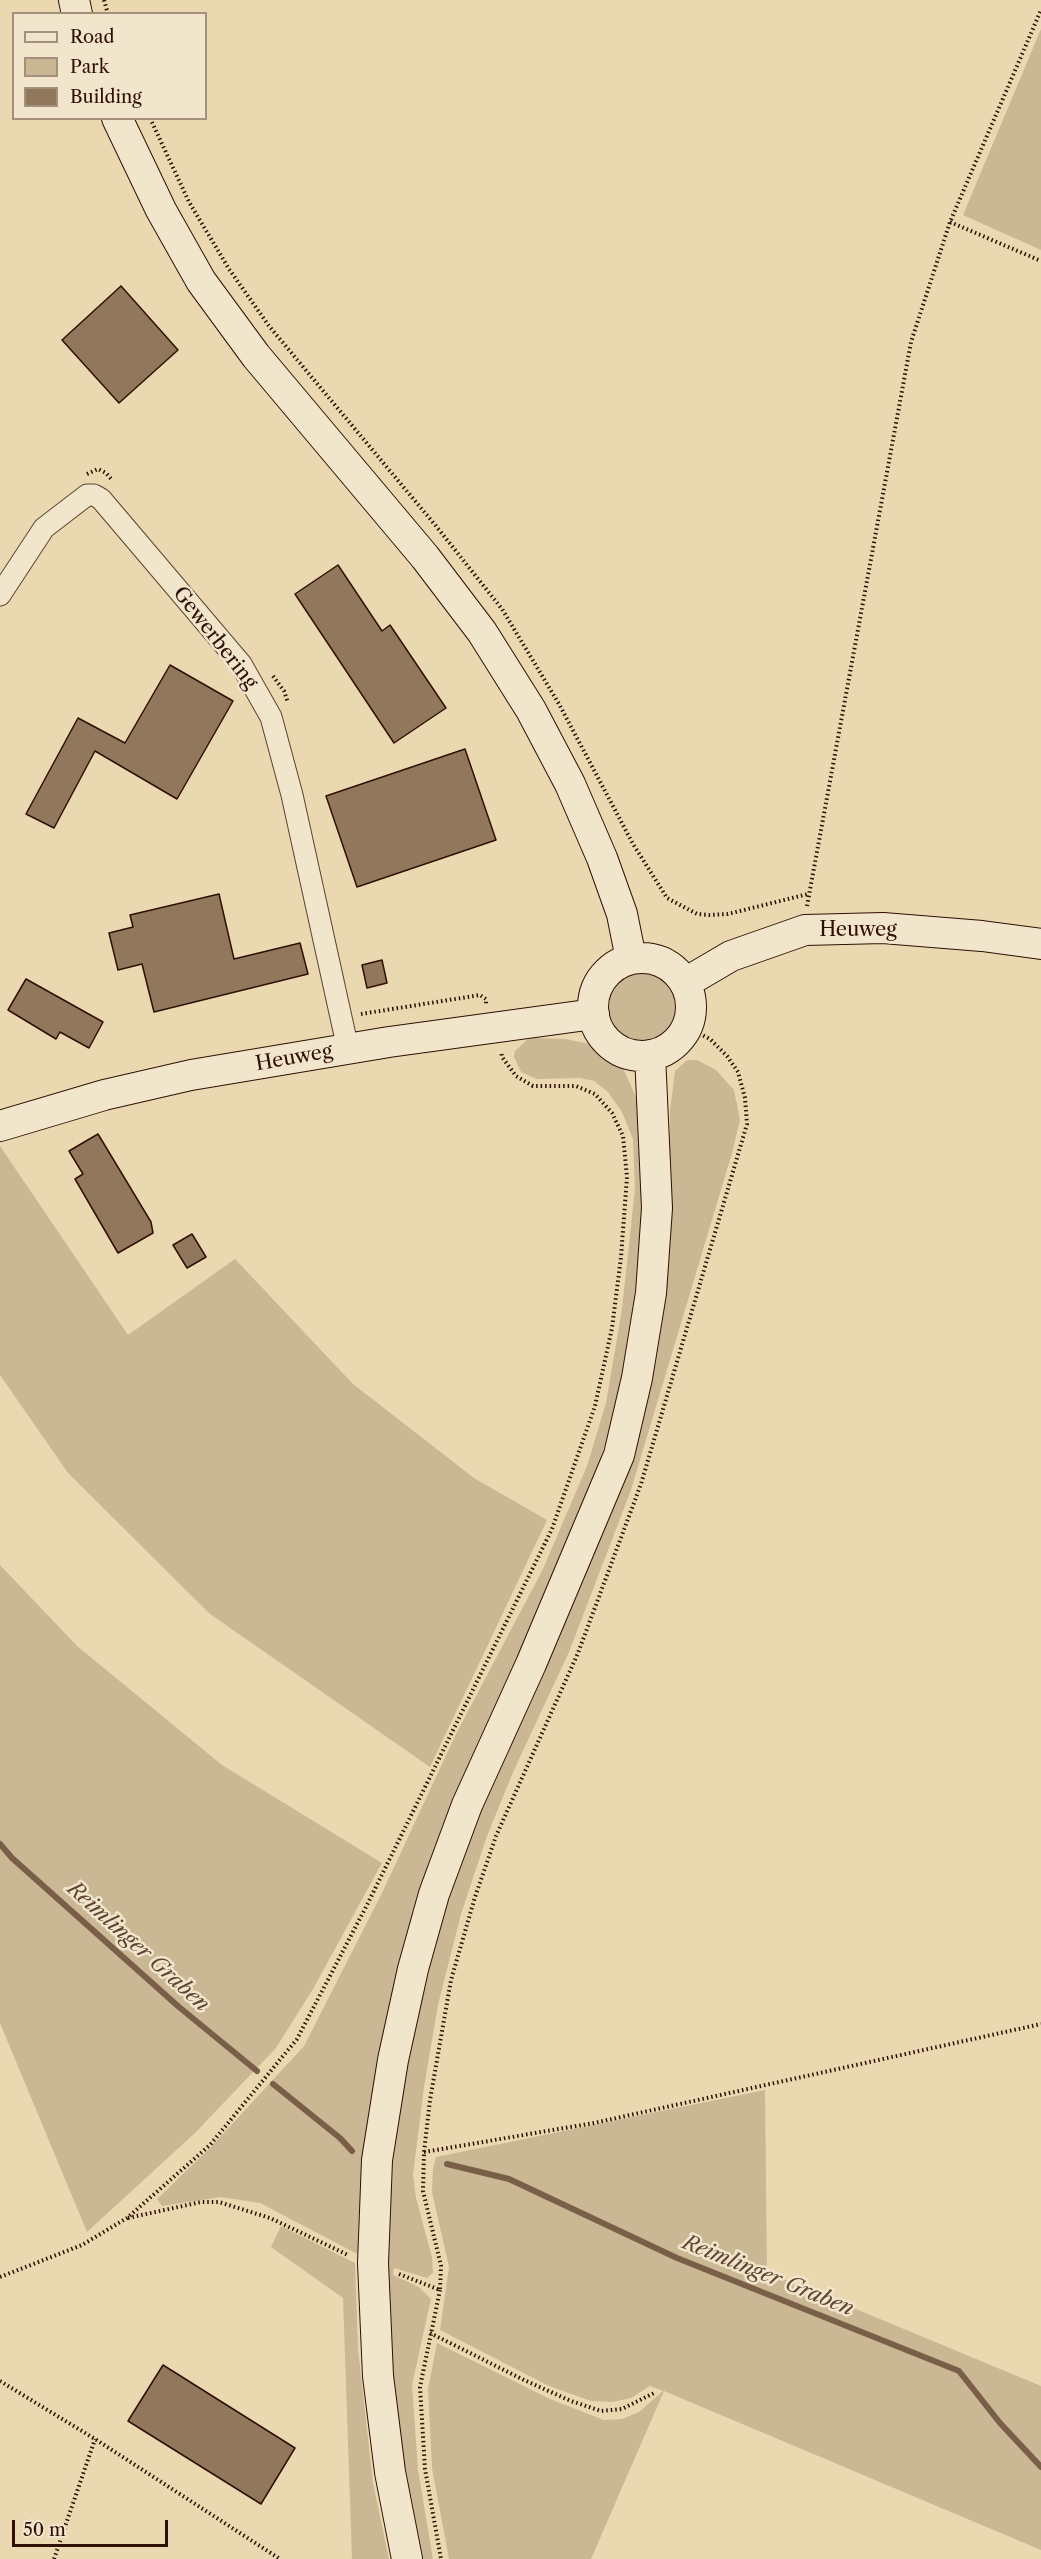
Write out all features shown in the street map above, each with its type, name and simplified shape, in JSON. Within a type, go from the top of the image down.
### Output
[{"type":"main road","points":[[118,120],[161,210],[201,281],[256,356],[425,557],[482,632],[531,710],[570,784],[602,858],[622,914],[631,959]]},
{"type":"main road","name":"Heuweg","points":[[685,983],[731,956],[805,930],[883,928],[982,936],[1041,944]]},
{"type":"main road","points":[[647,958],[662,962],[675,971],[685,983],[690,997],[691,1012],[687,1027],[672,1046],[650,1055],[634,1055],[620,1050],[607,1041],[598,1028],[594,1014],[594,999],[598,985],[606,973],[617,964],[631,959],[647,958]]},
{"type":"main road","name":"Heuweg","points":[[0,1126],[104,1095],[191,1075],[496,1026],[594,1014]]},
{"type":"main road","points":[[407,2559],[390,2472],[378,2376],[373,2263],[377,2160],[393,2060],[413,1969],[434,1894],[467,1805],[531,1664],[619,1455],[637,1378],[652,1272],[657,1209],[650,1055]]},
{"type":"street","name":"Gewerbering","points":[[0,595],[44,528],[87,495],[94,495],[101,499],[241,664],[272,717],[292,795],[348,1049]]},
{"type":"path","points":[[805,930],[808,894],[911,342],[950,222],[1041,10]]},
{"type":"path","points":[[950,222],[1041,261]]},
{"type":"path","points":[[0,2277],[82,2245],[128,2218],[210,2145],[297,2039],[367,1905],[552,1529],[595,1406],[612,1328],[621,1257],[627,1177],[623,1136],[612,1113],[595,1094],[576,1086],[533,1086],[516,1076],[502,1057],[496,1026]]},
{"type":"path","points":[[441,2559],[425,2469],[420,2387],[440,2290],[441,2266],[423,2191],[424,2152],[430,2100],[452,1980],[475,1897],[496,1836],[578,1653],[641,1484],[747,1124],[745,1098],[738,1072],[727,1056],[710,1040],[687,1027]]},
{"type":"path","points":[[424,2152],[594,2123],[1041,2024]]},
{"type":"path","points":[[128,2218],[201,2202],[219,2202],[270,2217],[351,2256]]},
{"type":"path","points":[[399,2274],[440,2290]]},
{"type":"path","points":[[430,2333],[524,2380],[571,2401],[601,2411],[622,2409],[656,2392]]},
{"type":"path","points":[[0,2381],[95,2439],[280,2559]]},
{"type":"path","points":[[54,2559],[95,2439]]},
{"type":"green space","points":[[1041,29],[1041,250],[963,215]]},
{"type":"green space","points":[[643,969],[663,975],[673,985],[679,1005],[673,1025],[663,1035],[643,1041],[623,1035],[613,1025],[607,1005],[613,985],[623,975]]},
{"type":"green space","points":[[534,1038],[565,1039],[604,1047],[620,1061],[639,1104],[645,1132],[639,1291],[622,1389],[594,1480],[456,1807],[365,2258],[260,2203],[221,2197],[162,2206],[157,2199],[211,2147],[304,2046],[382,1893],[456,1734],[543,1569],[587,1466],[606,1403],[622,1309],[635,1189],[633,1139],[622,1112],[608,1092],[594,1081],[580,1078],[537,1079],[521,1072],[514,1057],[515,1051],[527,1040]]},
{"type":"green space","points":[[687,1060],[697,1060],[716,1070],[734,1090],[740,1120],[732,1153],[631,1490],[569,1652],[514,1770],[487,1836],[461,1914],[438,2005],[424,2087],[413,2175],[416,2198],[432,2257],[433,2273],[427,2278],[394,2268],[393,2275],[419,2287],[431,2299],[412,2385],[418,2470],[433,2559],[418,2559],[390,2379],[386,2266],[392,2138],[406,2059],[442,1915],[475,1821],[574,1595],[669,1223],[670,1111],[675,1071]]},
{"type":"green space","points":[[0,1146],[128,1335],[235,1259],[353,1384],[474,1478],[547,1520],[430,1767],[210,1614],[68,1473],[0,1375]]},
{"type":"green space","points":[[0,1565],[77,1646],[222,1765],[382,1863],[313,1989],[276,2048],[195,2133],[87,2232],[0,2023]]},
{"type":"green space","points":[[765,2090],[767,2272],[1041,2386],[1041,2550],[664,2391],[591,2559],[449,2559],[432,2468],[428,2389],[437,2343],[550,2399],[604,2420],[622,2419],[639,2412],[663,2391],[650,2386],[631,2398],[612,2402],[591,2401],[549,2386],[440,2330],[449,2267],[432,2192],[436,2157]]},
{"type":"green space","points":[[281,2226],[355,2263],[358,2349],[373,2483],[389,2559],[352,2559],[343,2298],[271,2247]]},
{"type":"building","points":[[121,286],[178,350],[119,403],[62,340]]},
{"type":"building","points":[[338,565],[382,631],[390,625],[446,708],[394,743],[295,594]]},
{"type":"building","points":[[170,665],[233,701],[177,799],[95,751],[54,828],[26,814],[78,718],[125,743]]},
{"type":"building","points":[[465,749],[496,840],[357,887],[326,796]]},
{"type":"building","points":[[219,894],[234,959],[300,943],[308,974],[154,1012],[142,964],[118,970],[109,933],[133,927],[130,915]]},
{"type":"building","points":[[382,960],[387,983],[367,988],[362,965]]},
{"type":"building","points":[[26,979],[103,1022],[89,1048],[60,1032],[56,1039],[8,1010]]},
{"type":"building","points":[[98,1134],[151,1222],[153,1233],[118,1253],[75,1179],[83,1174],[69,1151]]},
{"type":"building","points":[[192,1234],[206,1257],[187,1268],[173,1245]]},
{"type":"building","points":[[163,2365],[295,2448],[261,2504],[128,2421]]},
{"type":"waterway","name":"Reimlinger Graben","points":[[0,1844],[12,1858],[179,2007],[257,2071]]},
{"type":"waterway","name":"Reimlinger Graben","points":[[273,2084],[340,2138],[352,2151]]},
{"type":"waterway","name":"Reimlinger Graben","points":[[447,2164],[509,2179],[677,2258],[959,2371],[1000,2423],[1041,2467]]}]
